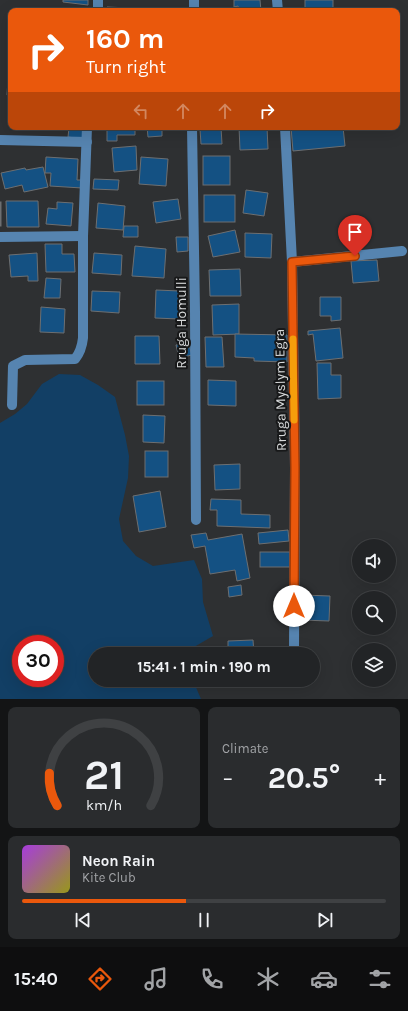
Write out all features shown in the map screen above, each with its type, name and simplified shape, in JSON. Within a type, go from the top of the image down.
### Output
[{"type":"street","points":[[12,405],[13,366],[25,360],[75,359],[80,353],[82,346],[83,236],[87,130]]},
{"type":"street","name":"Rruga Homulli","points":[[192,130],[196,520]]},
{"type":"street","name":"Rruga Myslym Egra","points":[[285,130],[292,262],[295,468],[294,647]]},
{"type":"street","points":[[0,140],[87,142]]},
{"type":"street","points":[[0,237],[83,236]]},
{"type":"street","points":[[292,262],[402,251]]},
{"type":"shaded area","points":[[59,374],[80,375],[115,397],[129,456],[128,478],[119,519],[123,541],[136,556],[153,566],[194,560],[202,579],[203,602],[213,636],[194,647],[88,647],[88,687],[196,687],[201,699],[0,699],[0,423],[15,414],[27,404],[42,384]]},
{"type":"building","points":[[63,0],[88,0],[88,5],[63,2]]},
{"type":"building","points":[[234,0],[260,0],[261,8],[234,7]]},
{"type":"building","points":[[305,0],[333,0],[333,8],[305,8]]},
{"type":"building","points":[[107,7],[129,8],[107,8]]},
{"type":"building","points":[[69,130],[84,130],[83,139],[68,137]]},
{"type":"building","points":[[107,130],[135,130],[135,135],[117,135],[117,141],[107,141]]},
{"type":"building","points":[[147,130],[162,130],[162,136],[148,137]]},
{"type":"building","points":[[200,130],[221,130],[222,144],[201,144]]},
{"type":"building","points":[[239,130],[267,130],[268,149],[240,150]]},
{"type":"building","points":[[291,130],[343,130],[345,146],[293,151]]},
{"type":"building","points":[[136,146],[137,170],[114,172],[112,148]]},
{"type":"building","points":[[203,156],[230,156],[230,185],[203,185]]},
{"type":"building","points":[[46,157],[78,159],[77,180],[82,180],[82,188],[50,186],[51,173],[45,173]]},
{"type":"building","points":[[141,157],[168,159],[166,186],[139,184]]},
{"type":"building","points":[[43,167],[48,187],[24,192],[22,185],[5,189],[1,173],[25,168],[26,170]]},
{"type":"building","points":[[94,179],[119,180],[118,190],[93,189]]},
{"type":"building","points":[[246,190],[268,193],[264,216],[243,213]]},
{"type":"building","points":[[204,195],[235,195],[235,222],[204,222]]},
{"type":"building","points":[[178,199],[181,219],[156,223],[153,202]]},
{"type":"building","points":[[6,201],[38,201],[39,227],[7,227]]},
{"type":"building","points":[[1,202],[1,226],[0,226]]},
{"type":"building","points":[[57,202],[73,203],[71,226],[46,224],[48,208],[57,209]]},
{"type":"building","points":[[98,203],[125,206],[123,230],[96,228]]},
{"type":"building","points":[[124,226],[138,226],[138,237],[123,237]]},
{"type":"building","points":[[235,230],[240,252],[213,257],[208,236]]},
{"type":"building","points":[[245,233],[272,234],[271,258],[245,257]]},
{"type":"building","points":[[176,237],[188,237],[188,251],[177,252]]},
{"type":"building","points":[[45,244],[62,244],[62,254],[74,254],[75,272],[46,272]]},
{"type":"building","points":[[135,246],[166,249],[164,278],[132,276]]},
{"type":"building","points":[[37,253],[38,281],[28,281],[28,276],[11,277],[9,255]]},
{"type":"building","points":[[94,253],[122,255],[121,275],[92,273]]},
{"type":"building","points":[[377,260],[379,281],[353,283],[351,261]]},
{"type":"building","points":[[240,269],[241,296],[210,296],[209,270]]},
{"type":"building","points":[[46,278],[61,279],[60,298],[44,298]]},
{"type":"building","points":[[156,290],[180,291],[179,319],[155,318]]},
{"type":"building","points":[[92,291],[120,292],[119,313],[91,311]]},
{"type":"building","points":[[320,297],[341,297],[341,320],[331,321],[331,316],[320,316]]},
{"type":"building","points":[[239,304],[239,334],[213,335],[212,305]]},
{"type":"building","points":[[41,307],[65,309],[64,333],[40,332]]},
{"type":"building","points":[[340,328],[343,358],[316,361],[313,334],[308,335],[308,331]]},
{"type":"building","points":[[235,334],[287,335],[287,362],[254,361],[254,358],[235,357]]},
{"type":"building","points":[[135,336],[159,336],[160,364],[135,364]]},
{"type":"building","points":[[205,337],[222,337],[224,367],[206,367]]},
{"type":"building","points":[[188,342],[192,355],[179,358],[176,345]]},
{"type":"building","points":[[317,363],[331,363],[331,375],[341,375],[341,398],[318,399]]},
{"type":"building","points":[[208,380],[236,381],[236,406],[208,405]]},
{"type":"building","points":[[137,381],[164,381],[164,405],[137,405]]},
{"type":"building","points":[[143,415],[165,416],[164,443],[143,442]]},
{"type":"building","points":[[145,451],[168,451],[168,477],[145,477]]},
{"type":"building","points":[[240,464],[240,489],[215,490],[214,465]]},
{"type":"building","points":[[160,491],[166,527],[139,532],[133,496]]},
{"type":"building","points":[[211,499],[241,500],[241,514],[270,515],[270,528],[217,526],[217,510],[210,510]]},
{"type":"building","points":[[288,530],[289,541],[259,544],[258,533]]},
{"type":"building","points":[[206,533],[208,540],[242,534],[250,578],[237,581],[235,570],[210,574],[205,546],[194,548],[191,535]]},
{"type":"building","points":[[260,552],[290,552],[290,567],[260,567]]},
{"type":"building","points":[[241,585],[242,595],[229,597],[228,587]]},
{"type":"building","points":[[302,595],[330,596],[329,621],[301,620]]},
{"type":"building","points":[[253,640],[254,647],[228,647],[228,641]]},
{"type":"slow traffic","points":[[293,339],[294,420]]},
{"type":"route","points":[[294,606],[295,468],[292,262],[355,256]]}]
